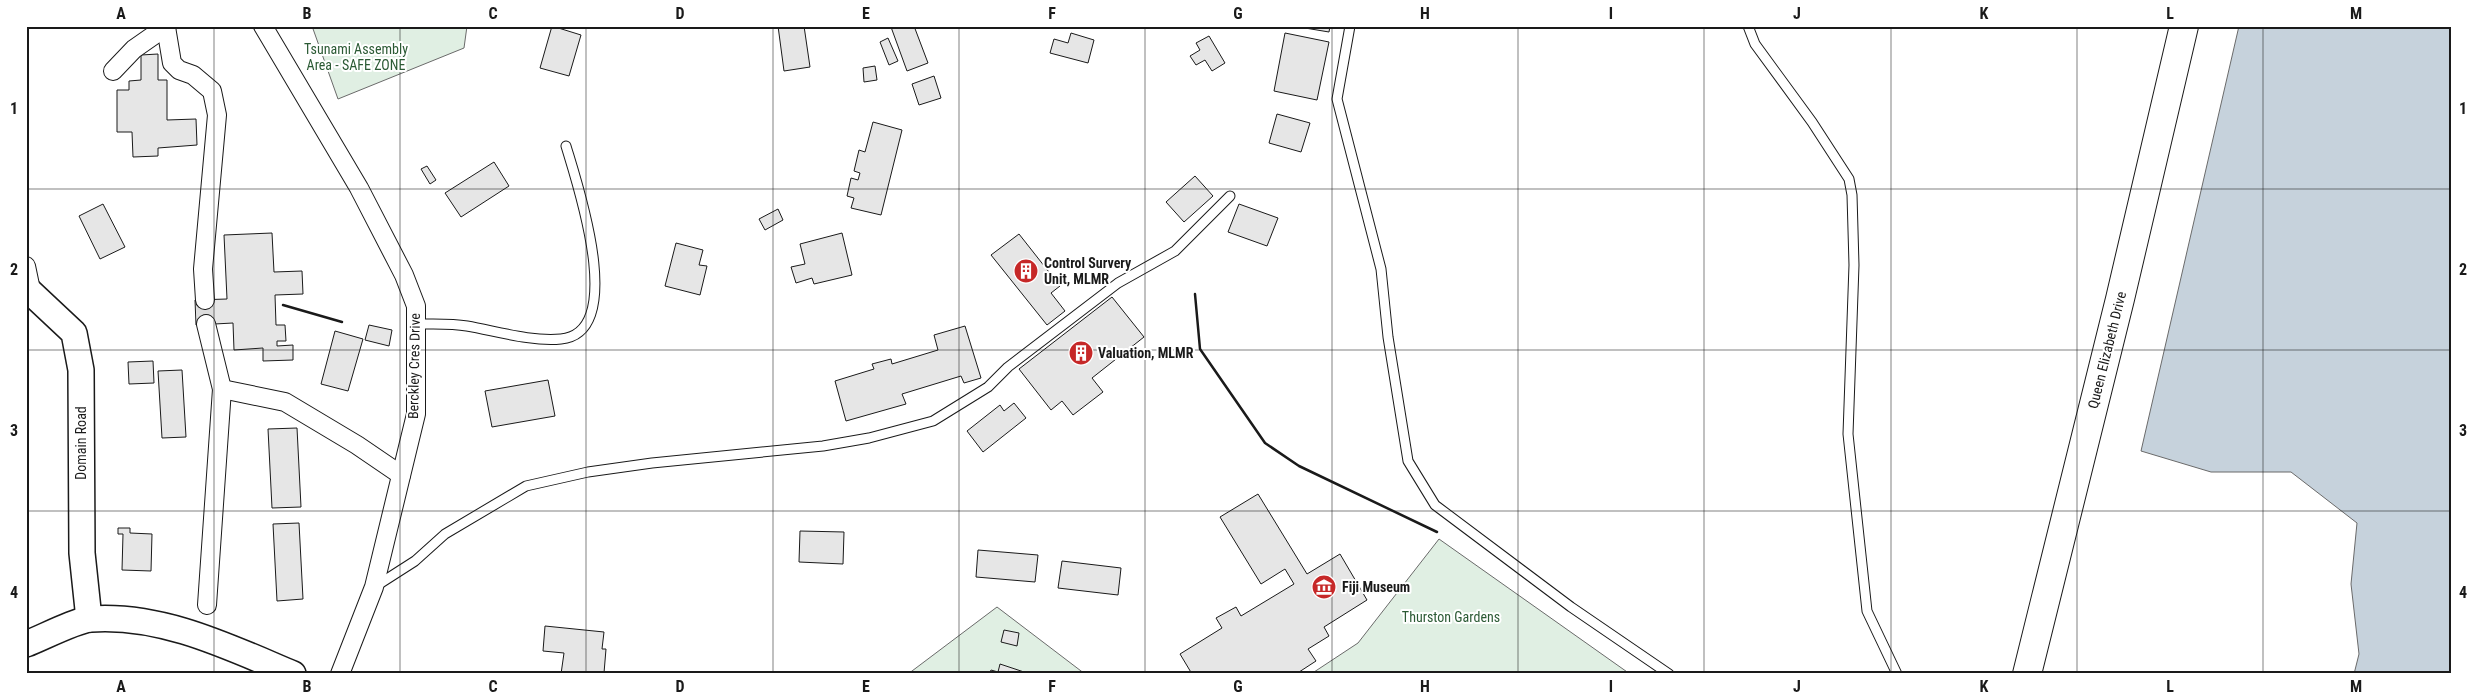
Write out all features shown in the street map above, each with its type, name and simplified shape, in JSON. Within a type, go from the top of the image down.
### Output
[{"type":"main road","name":"Queen Elizabeth Drive","points":[[2028,674],[2123,289],[2184,26]]},
{"type":"street","name":"Berckley Cres Drive","points":[[263,26],[359,188],[404,275],[416,306],[416,414],[374,587],[340,674]]},
{"type":"street","points":[[113,71],[134,49],[167,27],[172,63],[179,70],[193,75],[212,91],[217,115],[203,259],[205,300]]},
{"type":"street","points":[[26,266],[29,289]]},
{"type":"street","name":"Domain Road","points":[[29,289],[74,333],[81,370],[82,553],[89,619]]},
{"type":"street","points":[[206,324],[222,389],[207,605]]},
{"type":"street","points":[[222,389],[285,402],[357,445],[401,475]]},
{"type":"street","points":[[26,644],[89,619],[141,622],[196,634],[293,674]]},
{"type":"lane","points":[[1350,26],[1337,98],[1381,269],[1388,337],[1408,461],[1435,505],[1571,608],[1669,674]]},
{"type":"lane","points":[[1748,26],[1755,44],[1812,122],[1848,179],[1850,187],[1854,265],[1848,434],[1867,611],[1897,674]]},
{"type":"lane","points":[[417,324],[464,325],[521,336],[562,340],[580,332],[591,319],[595,296],[593,251],[580,193],[566,146]]},
{"type":"lane","points":[[374,587],[415,561],[444,534],[526,486],[588,472],[652,463],[823,446],[869,438],[933,421],[988,387],[1008,367],[1118,283],[1175,251],[1230,196]]},
{"type":"green space","name":"Tsunami Assembly Area - SAFE ZONE","points":[[312,26],[467,26],[464,48],[338,99]]},
{"type":"green space","name":"Thurston Gardens","points":[[1439,539],[1630,674],[1311,674],[1358,643]]},
{"type":"green space","points":[[997,607],[1085,674],[908,674]]},
{"type":"shaded area","points":[[2239,26],[2451,26],[2451,674],[2354,674],[2359,654],[2351,584],[2357,523],[2291,472],[2211,472],[2141,451]]},
{"type":"building","points":[[552,26],[581,35],[569,76],[540,68]]},
{"type":"building","points":[[778,26],[804,26],[810,67],[784,71]]},
{"type":"building","points":[[914,26],[928,63],[907,71],[891,27]]},
{"type":"building","points":[[1293,26],[1330,26],[1329,32]]},
{"type":"building","points":[[1071,33],[1094,40],[1088,63],[1050,53],[1054,39],[1068,43]]},
{"type":"building","points":[[1285,33],[1329,42],[1317,100],[1274,91]]},
{"type":"building","points":[[1209,36],[1225,63],[1212,71],[1205,60],[1196,65],[1190,56],[1200,50],[1196,43]]},
{"type":"building","points":[[888,38],[898,61],[889,65],[880,42]]},
{"type":"building","points":[[158,54],[158,80],[167,80],[167,120],[196,119],[197,145],[158,148],[158,156],[133,157],[132,132],[117,132],[117,90],[129,90],[129,81],[141,80],[141,55]]},
{"type":"building","points":[[875,66],[877,80],[864,82],[863,68]]},
{"type":"building","points":[[934,76],[941,98],[919,105],[912,84]]},
{"type":"building","points":[[1277,114],[1310,123],[1301,152],[1269,143]]},
{"type":"building","points":[[873,122],[902,130],[881,215],[851,208],[854,198],[847,196],[851,178],[858,180],[860,173],[854,171],[859,150],[865,152]]},
{"type":"building","points":[[494,162],[509,186],[461,217],[445,193]]},
{"type":"building","points":[[427,166],[436,180],[430,184],[421,169]]},
{"type":"building","points":[[1195,176],[1213,196],[1184,222],[1166,202]]},
{"type":"building","points":[[103,204],[125,247],[100,259],[79,216]]},
{"type":"building","points":[[1239,204],[1278,218],[1267,246],[1228,232]]},
{"type":"building","points":[[778,209],[783,220],[765,230],[759,219]]},
{"type":"building","points":[[272,233],[274,272],[302,271],[303,294],[275,295],[276,325],[285,325],[286,341],[277,341],[277,346],[293,345],[293,360],[263,361],[263,348],[234,350],[233,323],[196,325],[195,300],[227,299],[224,235]]},
{"type":"building","points":[[842,233],[852,275],[814,284],[812,278],[796,283],[791,267],[805,264],[800,244]]},
{"type":"building","name":"Control Survery Unit, MLMR","points":[[1019,234],[1060,286],[1051,293],[1065,311],[1047,325],[991,255]]},
{"type":"building","points":[[676,243],[703,250],[699,265],[707,266],[700,295],[665,286]]},
{"type":"building","name":"Valuation, MLMR","points":[[1112,297],[1144,337],[1092,378],[1103,392],[1073,415],[1062,401],[1051,410],[1019,369]]},
{"type":"building","points":[[369,325],[392,330],[389,346],[365,340]]},
{"type":"building","points":[[965,326],[981,378],[964,383],[961,376],[902,394],[906,404],[846,421],[835,381],[874,369],[872,364],[891,359],[892,364],[938,350],[934,335]]},
{"type":"building","points":[[335,331],[363,339],[348,391],[321,384]]},
{"type":"building","points":[[153,361],[154,383],[129,384],[128,362]]},
{"type":"building","points":[[182,370],[186,437],[162,438],[158,371]]},
{"type":"building","points":[[548,380],[555,416],[492,427],[485,391]]},
{"type":"building","points":[[1014,403],[1026,418],[983,452],[967,431],[1000,405],[1004,411]]},
{"type":"building","points":[[297,428],[301,507],[272,508],[268,429]]},
{"type":"building","name":"Fiji Museum","points":[[1258,494],[1307,574],[1340,554],[1367,600],[1324,627],[1329,636],[1308,649],[1316,661],[1296,674],[1192,674],[1180,654],[1222,628],[1216,618],[1236,607],[1241,616],[1294,584],[1285,569],[1261,584],[1220,517]]},
{"type":"building","points":[[299,523],[303,599],[277,601],[273,524]]},
{"type":"building","points":[[118,528],[130,528],[130,533],[152,534],[151,571],[122,570],[123,534],[118,534]]},
{"type":"building","points":[[800,531],[844,532],[843,564],[799,562]]},
{"type":"building","points":[[978,550],[1038,555],[1035,582],[976,577]]},
{"type":"building","points":[[1062,561],[1121,568],[1118,595],[1058,588]]},
{"type":"building","points":[[545,626],[604,632],[602,649],[606,649],[604,673],[611,674],[561,674],[564,653],[543,651]]},
{"type":"building","points":[[1004,630],[1019,633],[1017,646],[1001,642]]},
{"type":"building","points":[[1000,664],[1030,674],[989,674],[991,670],[998,672]]},
{"type":"tunnel","points":[[205,300],[206,324]]},
{"type":"wall","points":[[1195,294],[1200,349],[1265,443],[1299,466],[1437,532]]},
{"type":"wall","points":[[283,305],[342,322]]},
{"type":"place","name":"Control Survery Unit, MLMR","points":[[1026,271]]},
{"type":"place","name":"Valuation, MLMR","points":[[1081,353]]},
{"type":"place","name":"Fiji Museum","points":[[1324,587]]}]
